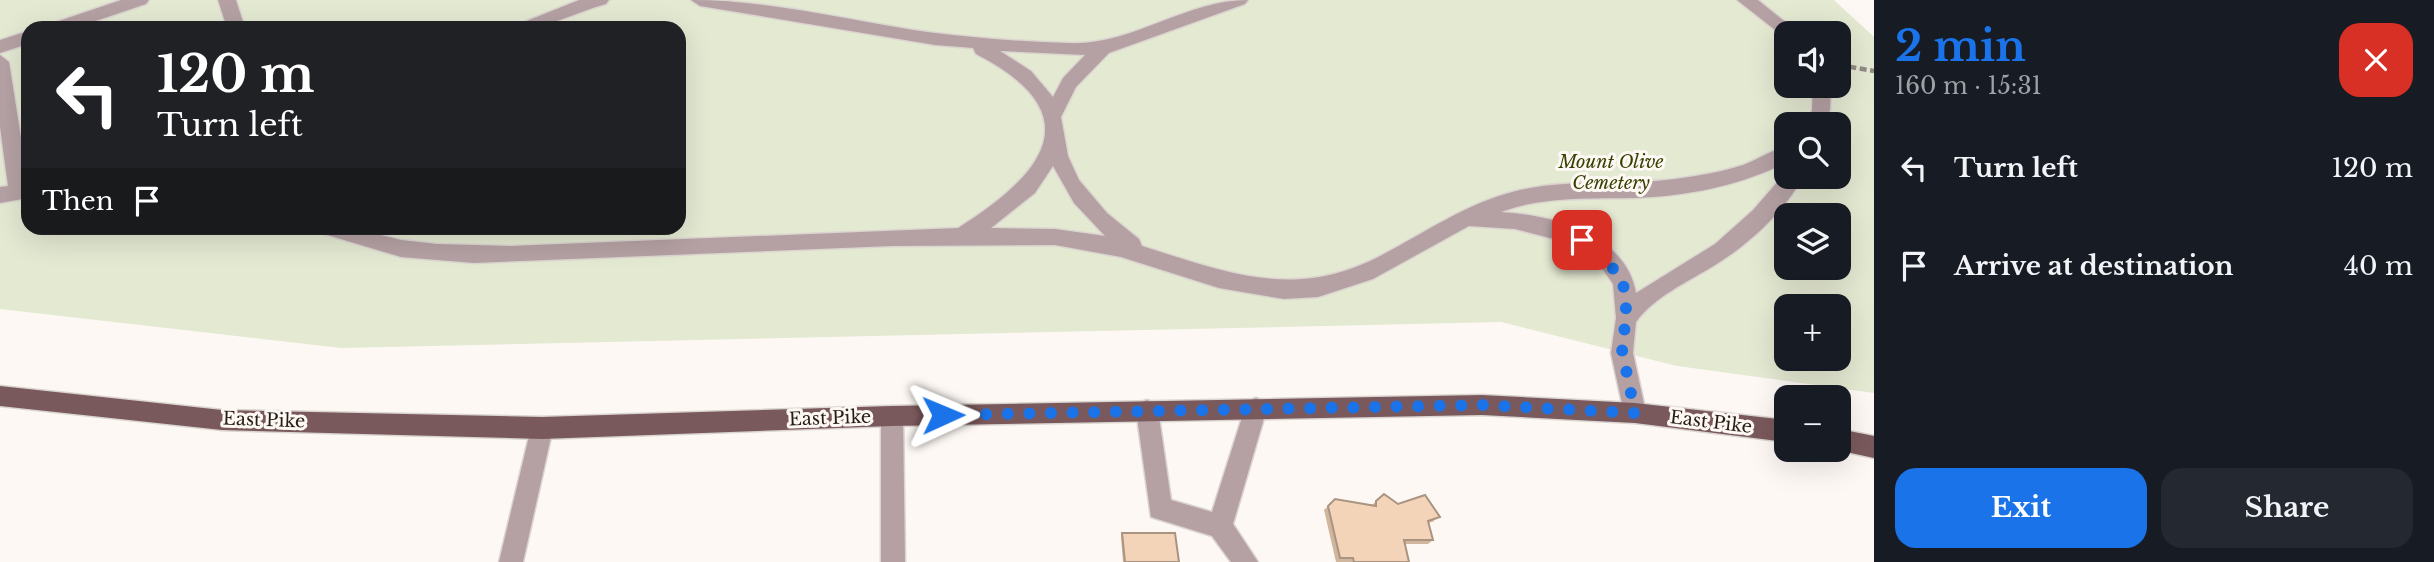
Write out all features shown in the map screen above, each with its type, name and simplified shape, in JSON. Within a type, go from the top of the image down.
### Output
[{"type":"main road","name":"East Pike","points":[[0,396],[222,420],[542,428],[892,416],[1482,405],[1635,413],[1774,429]]},
{"type":"main road","points":[[1851,442],[1874,447]]},
{"type":"street","points":[[77,21],[140,0]]},
{"type":"street","points":[[227,0],[234,21]]},
{"type":"street","points":[[541,21],[565,10],[600,0]]},
{"type":"street","points":[[700,0],[971,43],[1070,50],[1103,48],[1130,41],[1239,0]]},
{"type":"street","points":[[1746,0],[1774,21]]},
{"type":"street","points":[[0,47],[21,40]]},
{"type":"street","points":[[971,43],[1006,60],[1027,76],[1052,117],[1054,140],[1066,174],[1090,209],[1119,236],[1147,254]]},
{"type":"street","points":[[1052,117],[1069,83],[1103,48]]},
{"type":"street","points":[[0,62],[16,192]]},
{"type":"street","points":[[959,238],[1014,204],[1031,188],[1054,140]]},
{"type":"street","points":[[347,235],[394,248],[488,254],[959,238],[1075,238],[1147,254],[1208,276],[1249,286],[1285,290],[1318,288],[1351,279],[1498,204],[1532,194],[1702,184],[1774,159]]},
{"type":"street","points":[[1627,318],[1645,300],[1721,251],[1785,189]]},
{"type":"street","points":[[1465,220],[1515,221],[1554,228],[1582,240],[1602,254],[1623,282],[1627,318],[1621,345],[1635,413]]},
{"type":"street","points":[[1220,526],[1256,408]]},
{"type":"street","points":[[1147,410],[1160,509],[1220,526],[1246,562]]},
{"type":"street","points":[[892,416],[893,562]]},
{"type":"street","points":[[511,562],[542,428]]},
{"type":"path","points":[[1851,67],[1874,71]]},
{"type":"green space","name":"Mount Olive Cemetery","points":[[0,0],[1834,0],[1874,37],[1874,393],[1851,390],[1851,385],[1816,385],[1677,366],[1501,322],[341,348],[0,309]]},
{"type":"building","points":[[1384,494],[1398,504],[1425,495],[1440,517],[1428,521],[1433,540],[1404,540],[1409,562],[1354,562],[1353,558],[1340,558],[1328,506],[1335,499],[1376,506],[1376,501]]},
{"type":"building","points":[[1122,533],[1175,533],[1179,562],[1125,562]]},
{"type":"route","points":[[943,415],[1482,405],[1635,413],[1621,345],[1627,318],[1623,282],[1602,254],[1582,240]]}]
